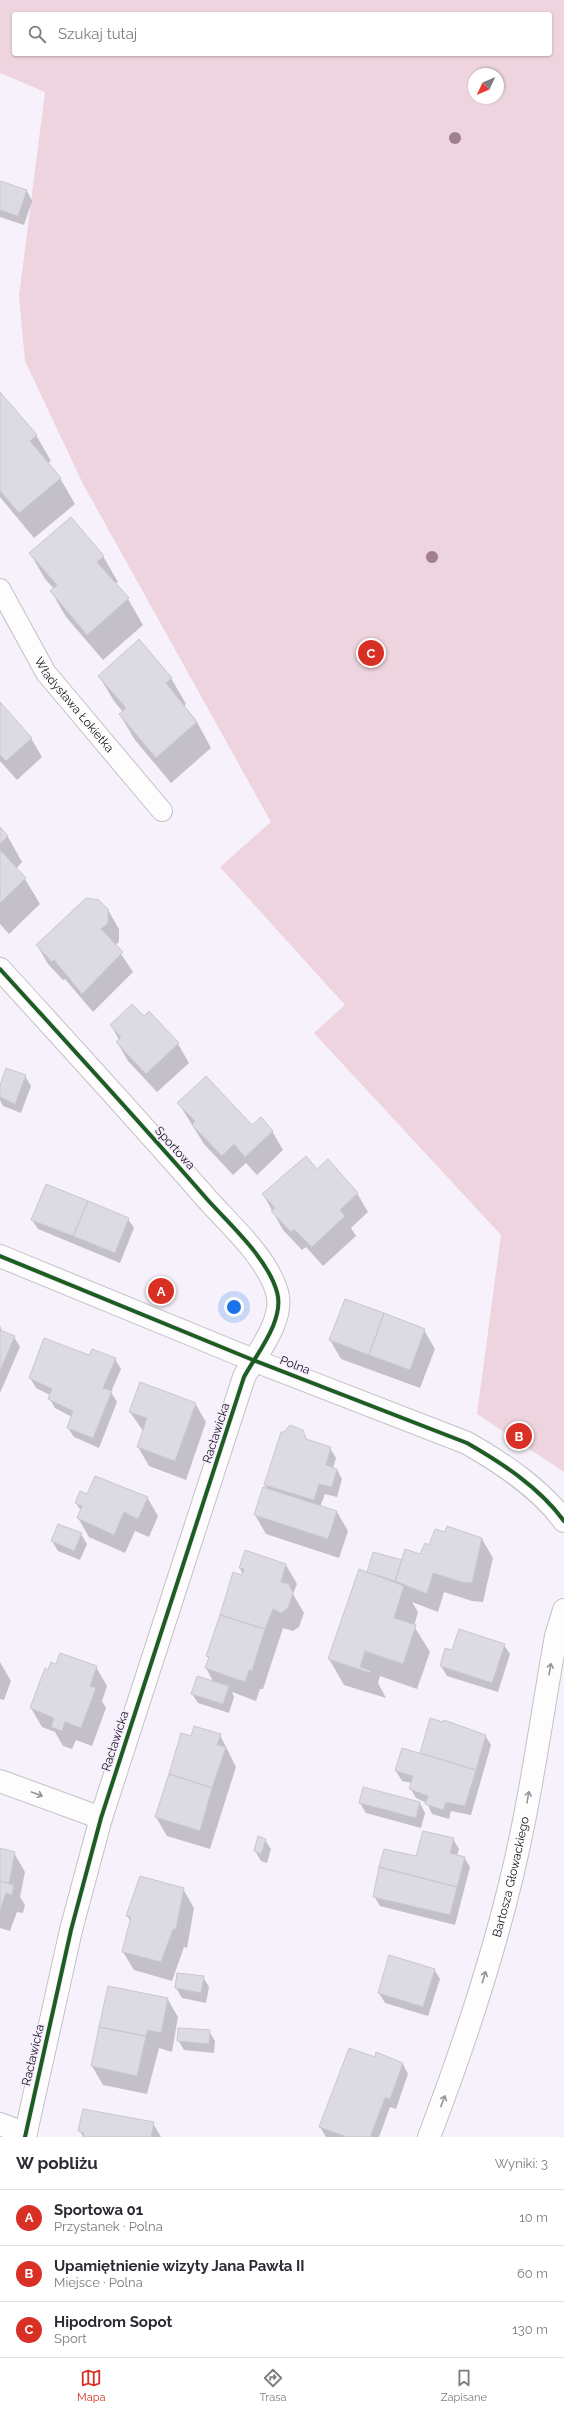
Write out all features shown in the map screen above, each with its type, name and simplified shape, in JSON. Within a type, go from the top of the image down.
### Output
[{"type":"street","name":"Sportowa","points":[[0,969],[172,1158],[260,1259],[277,1292],[278,1307],[266,1340],[253,1360]]},
{"type":"street","name":"Polna","points":[[0,1256],[253,1360],[468,1443],[516,1475],[564,1521]]},
{"type":"street","name":"Racławicka","points":[[25,2135],[71,1930],[101,1818],[244,1377],[253,1360]]},
{"type":"street","name":"Bartosza Głowackiego","points":[[429,2137],[463,2048],[498,1931],[524,1822],[556,1636],[564,1610]]},
{"type":"street","points":[[0,1781],[101,1818]]},
{"type":"street","points":[[0,2124],[25,2135]]},
{"type":"lane","name":"Władysława Łokietka","points":[[0,589],[46,673],[162,810]]},
{"type":"shaded area","points":[[0,0],[564,0],[564,1472],[477,1414],[501,1235],[314,1033],[345,1005],[220,867],[271,822],[83,484],[25,361],[19,296],[45,92],[0,73]]},
{"type":"building","points":[[0,181],[27,190],[18,216],[0,210]]},
{"type":"building","points":[[0,392],[37,435],[30,441],[61,478],[19,513],[0,491]]},
{"type":"building","points":[[71,517],[104,556],[97,562],[129,598],[87,635],[50,591],[57,585],[29,553]]},
{"type":"building","points":[[139,639],[172,678],[166,683],[197,722],[156,758],[119,714],[126,708],[98,676]]},
{"type":"building","points":[[0,702],[32,738],[6,761],[0,755]]},
{"type":"building","points":[[0,827],[8,836],[0,844]]},
{"type":"building","points":[[0,850],[26,878],[0,903]]},
{"type":"building","points":[[86,898],[99,900],[108,909],[108,923],[101,929],[123,952],[82,994],[54,960],[52,962],[36,945]]},
{"type":"building","points":[[132,1004],[144,1016],[149,1011],[179,1043],[146,1074],[116,1042],[121,1037],[110,1025]]},
{"type":"building","points":[[6,1068],[26,1075],[15,1104],[0,1097],[0,1085]]},
{"type":"building","points":[[206,1076],[252,1125],[261,1117],[273,1131],[245,1157],[234,1144],[222,1156],[192,1125],[195,1121],[177,1103]]},
{"type":"building","points":[[306,1156],[317,1169],[328,1159],[358,1193],[340,1210],[345,1216],[312,1247],[294,1229],[291,1232],[271,1211],[275,1208],[262,1194]]},
{"type":"building","points":[[46,1184],[88,1201],[73,1236],[31,1220]]},
{"type":"building","points":[[88,1201],[129,1218],[115,1253],[73,1236]]},
{"type":"building","points":[[345,1299],[384,1313],[369,1355],[329,1340]]},
{"type":"building","points":[[384,1313],[425,1329],[410,1370],[369,1355]]},
{"type":"building","points":[[0,1330],[15,1336],[0,1371]]},
{"type":"building","points":[[44,1338],[89,1355],[92,1349],[116,1358],[103,1388],[112,1391],[93,1438],[67,1428],[73,1411],[48,1399],[52,1389],[29,1378]]},
{"type":"building","points":[[140,1382],[196,1403],[175,1461],[137,1447],[147,1418],[129,1412]]},
{"type":"building","points":[[290,1425],[303,1430],[306,1439],[331,1447],[326,1465],[337,1469],[332,1487],[319,1484],[314,1500],[264,1485],[281,1432],[284,1432]]},
{"type":"building","points":[[95,1476],[148,1497],[138,1519],[124,1512],[114,1535],[77,1518],[82,1506],[75,1503],[80,1491],[87,1494]]},
{"type":"building","points":[[263,1487],[337,1511],[328,1539],[254,1515]]},
{"type":"building","points":[[58,1524],[82,1533],[74,1551],[51,1541]]},
{"type":"building","points":[[447,1526],[482,1538],[472,1583],[461,1582],[433,1573],[427,1594],[395,1581],[405,1549],[420,1554],[425,1543],[429,1545],[435,1529],[445,1532]]},
{"type":"building","points":[[245,1550],[286,1564],[281,1582],[289,1584],[293,1593],[288,1608],[281,1613],[273,1609],[265,1629],[220,1615],[233,1572],[242,1575],[244,1569],[239,1568]]},
{"type":"building","points":[[373,1552],[402,1560],[395,1581],[367,1572]]},
{"type":"building","points":[[359,1569],[404,1586],[394,1618],[416,1625],[403,1664],[365,1651],[360,1667],[371,1671],[370,1673],[328,1659]]},
{"type":"building","points":[[220,1615],[265,1629],[252,1671],[249,1670],[245,1682],[205,1668],[209,1657],[206,1656]]},
{"type":"building","points":[[459,1629],[505,1644],[492,1683],[440,1666],[445,1648],[452,1650]]},
{"type":"building","points":[[60,1653],[97,1666],[90,1686],[96,1688],[81,1728],[65,1722],[62,1731],[51,1727],[54,1718],[30,1708],[45,1668],[48,1670],[51,1662],[56,1664]]},
{"type":"building","points":[[197,1676],[229,1686],[223,1704],[191,1694]]},
{"type":"building","points":[[430,1718],[443,1722],[444,1720],[486,1735],[476,1770],[420,1753]]},
{"type":"building","points":[[194,1726],[221,1734],[217,1745],[226,1747],[212,1788],[169,1774],[181,1733],[191,1736]]},
{"type":"building","points":[[402,1748],[476,1770],[465,1806],[446,1802],[443,1810],[425,1804],[428,1796],[409,1789],[413,1776],[395,1771]]},
{"type":"building","points":[[169,1774],[212,1788],[200,1831],[155,1817]]},
{"type":"building","points":[[363,1787],[420,1802],[416,1818],[359,1803]]},
{"type":"building","points":[[423,1831],[454,1838],[450,1853],[465,1857],[457,1887],[379,1867],[384,1849],[416,1856]]},
{"type":"building","points":[[258,1836],[266,1839],[261,1854],[254,1851]]},
{"type":"building","points":[[0,1848],[15,1852],[9,1883],[0,1881]]},
{"type":"building","points":[[379,1867],[457,1887],[450,1915],[373,1897]]},
{"type":"building","points":[[140,1876],[184,1888],[176,1929],[173,1929],[161,1962],[122,1952],[131,1917],[126,1916]]},
{"type":"building","points":[[0,1881],[14,1885],[12,1895],[6,1893],[0,1911]]},
{"type":"building","points":[[389,1955],[435,1969],[423,2007],[378,1993]]},
{"type":"building","points":[[177,1973],[204,1976],[201,1993],[175,1988]]},
{"type":"building","points":[[108,1986],[168,1998],[161,2033],[148,2030],[146,2036],[99,2027]]},
{"type":"building","points":[[99,2027],[146,2036],[137,2076],[91,2066]]},
{"type":"building","points":[[178,2028],[210,2030],[209,2044],[177,2041]]},
{"type":"building","points":[[349,2048],[375,2057],[376,2052],[403,2063],[390,2099],[385,2098],[370,2137],[347,2137],[319,2127]]},
{"type":"building","points":[[83,2109],[154,2122],[151,2137],[83,2137],[84,2133],[78,2131]]},
{"type":"cycle path","points":[[0,969],[256,1254],[272,1279],[277,1292],[278,1303],[274,1325],[244,1377],[101,1818],[71,1930],[25,2137]]},
{"type":"cycle path","points":[[0,1256],[253,1360],[467,1443],[520,1477],[544,1498],[564,1521]]},
{"type":"place","name":"Hipodrom Sopot","points":[[371,653]]},
{"type":"place","name":"Sportowa 01","points":[[161,1291]]},
{"type":"place","name":"Upamiętnienie wizyty Jana Pawła II","points":[[519,1436]]}]
